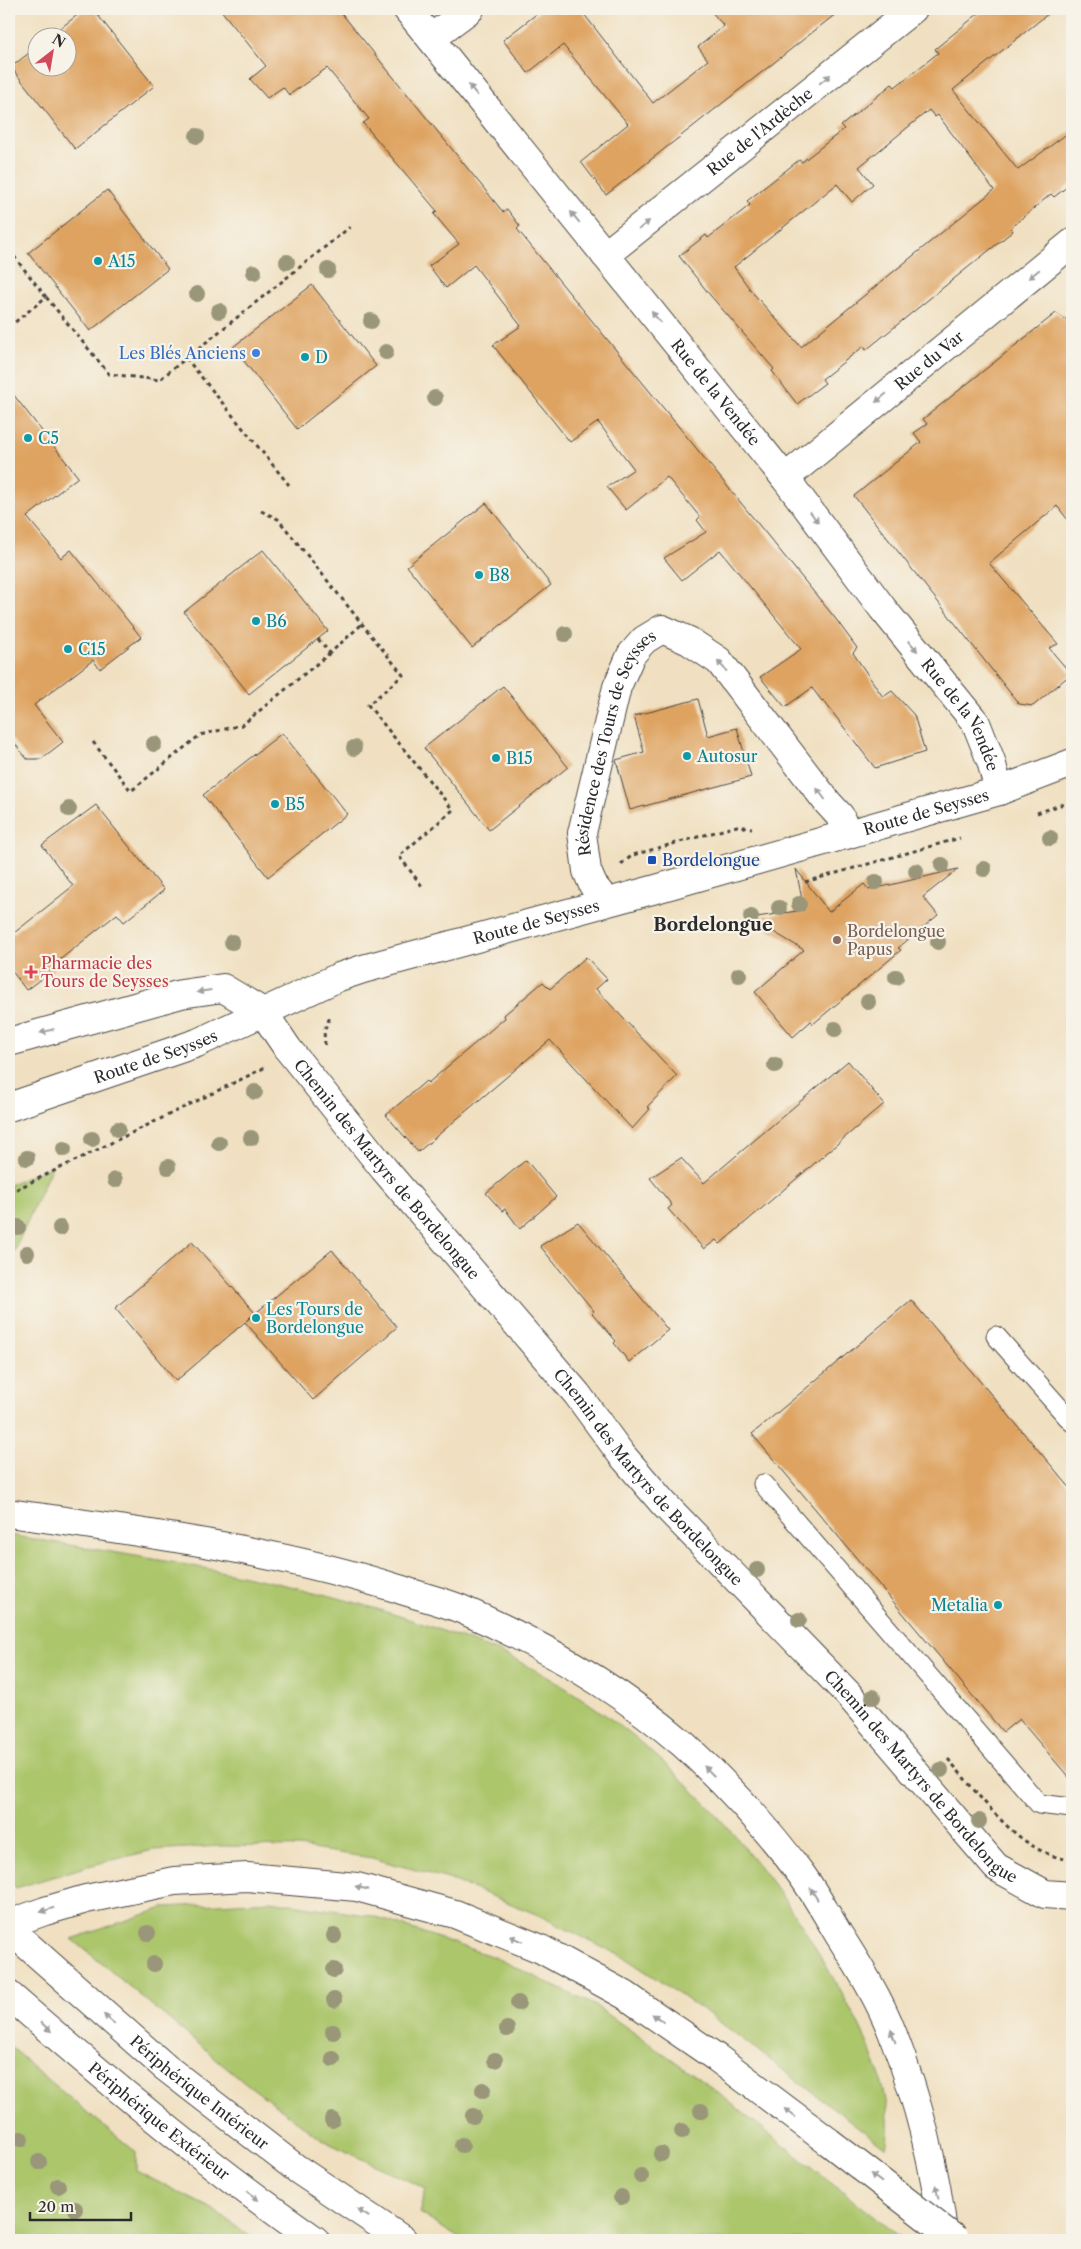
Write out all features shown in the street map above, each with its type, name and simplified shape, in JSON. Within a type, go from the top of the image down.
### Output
[{"type":"main road","name":"Rue de la Vendée","points":[[407,9],[785,478],[883,609],[976,723],[991,761],[999,791]]},
{"type":"main road","points":[[431,38],[470,9]]},
{"type":"main road","name":"Rue de l'Ardèche","points":[[605,255],[913,9]]},
{"type":"main road","name":"Rue du Var","points":[[785,478],[1072,243]]},
{"type":"main road","name":"Résidence des Tours de Seysses","points":[[606,901],[593,885],[587,871],[582,833],[617,687],[631,654],[644,640],[662,629],[690,641],[719,661],[840,816],[846,835]]},
{"type":"main road","name":"Route de Seysses","points":[[9,1106],[197,1043],[338,977],[999,791],[1072,763]]},
{"type":"main road","points":[[9,1042],[181,994],[223,988],[264,1012]]},
{"type":"main road","name":"Chemin des Martyrs de Bordelongue","points":[[264,1012],[288,1049],[384,1168],[577,1394],[621,1454],[663,1503],[848,1694],[996,1867],[1045,1894],[1072,1896]]},
{"type":"main road","points":[[9,1514],[128,1531],[267,1555],[351,1574],[458,1608],[547,1651],[615,1692],[682,1744],[754,1816],[803,1876],[856,1961],[891,2029],[922,2118],[940,2208],[944,2240]]},
{"type":"main road","points":[[9,1924],[45,1910],[86,1899],[174,1881],[247,1877],[357,1887],[455,1914],[540,1950],[625,1995],[718,2058],[956,2240]]},
{"type":"main road","name":"Périphérique Intérieur","points":[[9,1929],[165,2067],[297,2169],[404,2240]]},
{"type":"main road","name":"Périphérique Extérieur","points":[[9,1995],[134,2104],[266,2206],[315,2240]]},
{"type":"lane","points":[[996,1336],[1072,1422]]},
{"type":"lane","points":[[763,1484],[1039,1804],[1072,1808]]},
{"type":"path","points":[[9,250],[109,374],[159,380],[350,227]]},
{"type":"path","points":[[9,327],[46,297]]},
{"type":"path","points":[[186,358],[289,485]]},
{"type":"path","points":[[261,511],[278,519],[402,675],[368,704],[453,810],[399,856],[422,886]]},
{"type":"path","points":[[94,742],[132,791],[200,735],[242,725],[361,625]]},
{"type":"path","points":[[318,639],[330,653]]},
{"type":"path","points":[[9,1193],[266,1067]]},
{"type":"green space","points":[[52,1166],[9,1263],[9,1185]]},
{"type":"green space","points":[[9,1535],[239,1575],[353,1602],[408,1619],[506,1655],[559,1684],[605,1714],[689,1786],[762,1869],[794,1914],[847,2002],[880,2075],[886,2100],[888,2125],[886,2148],[712,2016],[625,1958],[536,1914],[452,1880],[372,1858],[299,1847],[221,1846],[153,1850],[88,1866],[16,1888],[9,1881]]},
{"type":"green space","points":[[270,1901],[373,1916],[494,1957],[596,2006],[703,2081],[903,2240],[462,2240],[419,2213],[426,2189],[322,2140],[247,2084],[72,1939],[166,1907]]},
{"type":"green space","points":[[9,2044],[32,2067],[136,2152],[136,2171],[212,2209],[255,2240],[9,2240]]},
{"type":"building","points":[[85,9],[93,9],[154,86],[75,149],[11,67],[28,54],[28,78],[78,78],[78,28],[61,28]]},
{"type":"building","points":[[220,9],[338,9],[503,212],[507,209],[520,226],[517,229],[835,618],[857,648],[853,653],[883,697],[892,691],[914,715],[925,752],[875,768],[812,688],[785,707],[760,677],[801,649],[720,550],[682,580],[664,558],[706,532],[697,520],[700,517],[667,477],[626,510],[607,487],[634,469],[598,422],[570,442],[503,358],[493,345],[521,326],[474,265],[446,288],[429,266],[459,244],[434,214],[437,211],[363,123],[369,119],[327,68],[289,95],[283,87],[267,98],[250,79],[266,66]]},
{"type":"building","points":[[543,9],[580,9],[653,103],[708,60],[698,47],[724,26],[709,9],[842,9],[606,195],[581,162],[628,124],[563,45],[528,73],[503,40]]},
{"type":"building","points":[[984,9],[1054,9],[953,90],[1018,170],[1072,130],[1072,183],[1054,197],[1051,194],[1010,228],[1013,231],[866,350],[864,346],[822,379],[825,383],[797,404],[772,371],[774,369],[679,256],[706,235],[708,238],[750,205],[747,201],[799,160],[802,162],[844,129],[841,126],[892,84],[895,87],[938,53],[935,49]],"holes":[[[929,110],[935,117],[938,115],[994,190],[801,347],[752,292],[734,267],[837,184],[852,202],[873,184],[859,167]]]},
{"type":"building","name":"A15","points":[[107,190],[168,269],[90,331],[28,253]]},
{"type":"building","name":"D","points":[[312,285],[376,366],[297,429],[233,347]]},
{"type":"building","points":[[1056,313],[1072,323],[1072,525],[1057,506],[989,563],[1058,644],[1049,648],[1071,674],[1033,706],[1019,704],[854,496],[921,442],[914,433],[927,424],[923,419]]},
{"type":"building","name":"C15","points":[[9,389],[78,477],[27,517],[61,558],[71,550],[141,637],[100,669],[93,660],[34,705],[63,742],[41,759],[27,759],[9,736]]},
{"type":"building","name":"B8","points":[[486,503],[551,585],[472,648],[407,566]]},
{"type":"building","name":"B6","points":[[263,550],[328,631],[249,694],[184,612]]},
{"type":"building","name":"B15","points":[[503,686],[568,767],[489,830],[424,748]]},
{"type":"building","name":"Autosur","points":[[698,699],[708,736],[737,728],[751,777],[630,810],[616,760],[644,752],[634,716]]},
{"type":"building","name":"B5","points":[[282,733],[347,814],[268,877],[203,795]]},
{"type":"building","points":[[96,805],[164,890],[124,922],[117,914],[52,966],[54,969],[26,990],[9,967],[9,937],[73,886],[42,845]]},
{"type":"building","points":[[796,869],[829,912],[864,884],[869,890],[958,869],[923,897],[938,915],[898,948],[901,950],[813,1024],[811,1021],[793,1037],[755,992],[804,950],[750,918],[804,910]]},
{"type":"building","points":[[586,957],[607,979],[596,989],[677,1076],[647,1107],[650,1109],[632,1129],[550,1040],[418,1152],[386,1115],[426,1081],[428,1083],[505,1018],[504,1015],[543,982],[550,989]]},
{"type":"building","points":[[848,1061],[884,1104],[720,1244],[716,1240],[704,1249],[668,1209],[672,1205],[650,1178],[681,1158],[704,1183]]},
{"type":"building","points":[[526,1160],[556,1197],[520,1229],[505,1209],[502,1211],[486,1193]]},
{"type":"building","points":[[578,1222],[668,1330],[629,1362],[614,1343],[616,1341],[592,1313],[594,1311],[540,1246]]},
{"type":"building","name":"Les Tours de Bordelongue","points":[[192,1242],[255,1313],[246,1321],[332,1250],[397,1327],[313,1400],[245,1322],[176,1381],[115,1308]]},
{"type":"building","name":"Metalia","points":[[911,1300],[1072,1490],[1072,1781],[1019,1719],[1003,1732],[752,1434]]},
{"type":"place","name":"A15","points":[[98,261]]},
{"type":"place","name":"Les Blés Anciens","points":[[256,353]]},
{"type":"place","name":"D","points":[[305,357]]},
{"type":"place","name":"C5","points":[[28,438]]},
{"type":"place","name":"B8","points":[[479,575]]},
{"type":"place","name":"B6","points":[[256,621]]},
{"type":"place","name":"C15","points":[[68,649]]},
{"type":"place","name":"Autosur","points":[[687,756]]},
{"type":"place","name":"B15","points":[[496,758]]},
{"type":"place","name":"B5","points":[[275,804]]},
{"type":"place","name":"Bordelongue","points":[[652,860]]},
{"type":"place","name":"Bordelongue Papus","points":[[837,940]]},
{"type":"place","name":"Pharmacie des Tours de Seysses","points":[[31,972]]},
{"type":"place","name":"Les Tours de Bordelongue","points":[[256,1318]]},
{"type":"place","name":"Metalia","points":[[998,1605]]},
{"type":"district","name":"Bordelongue","points":[[713,925]]}]
